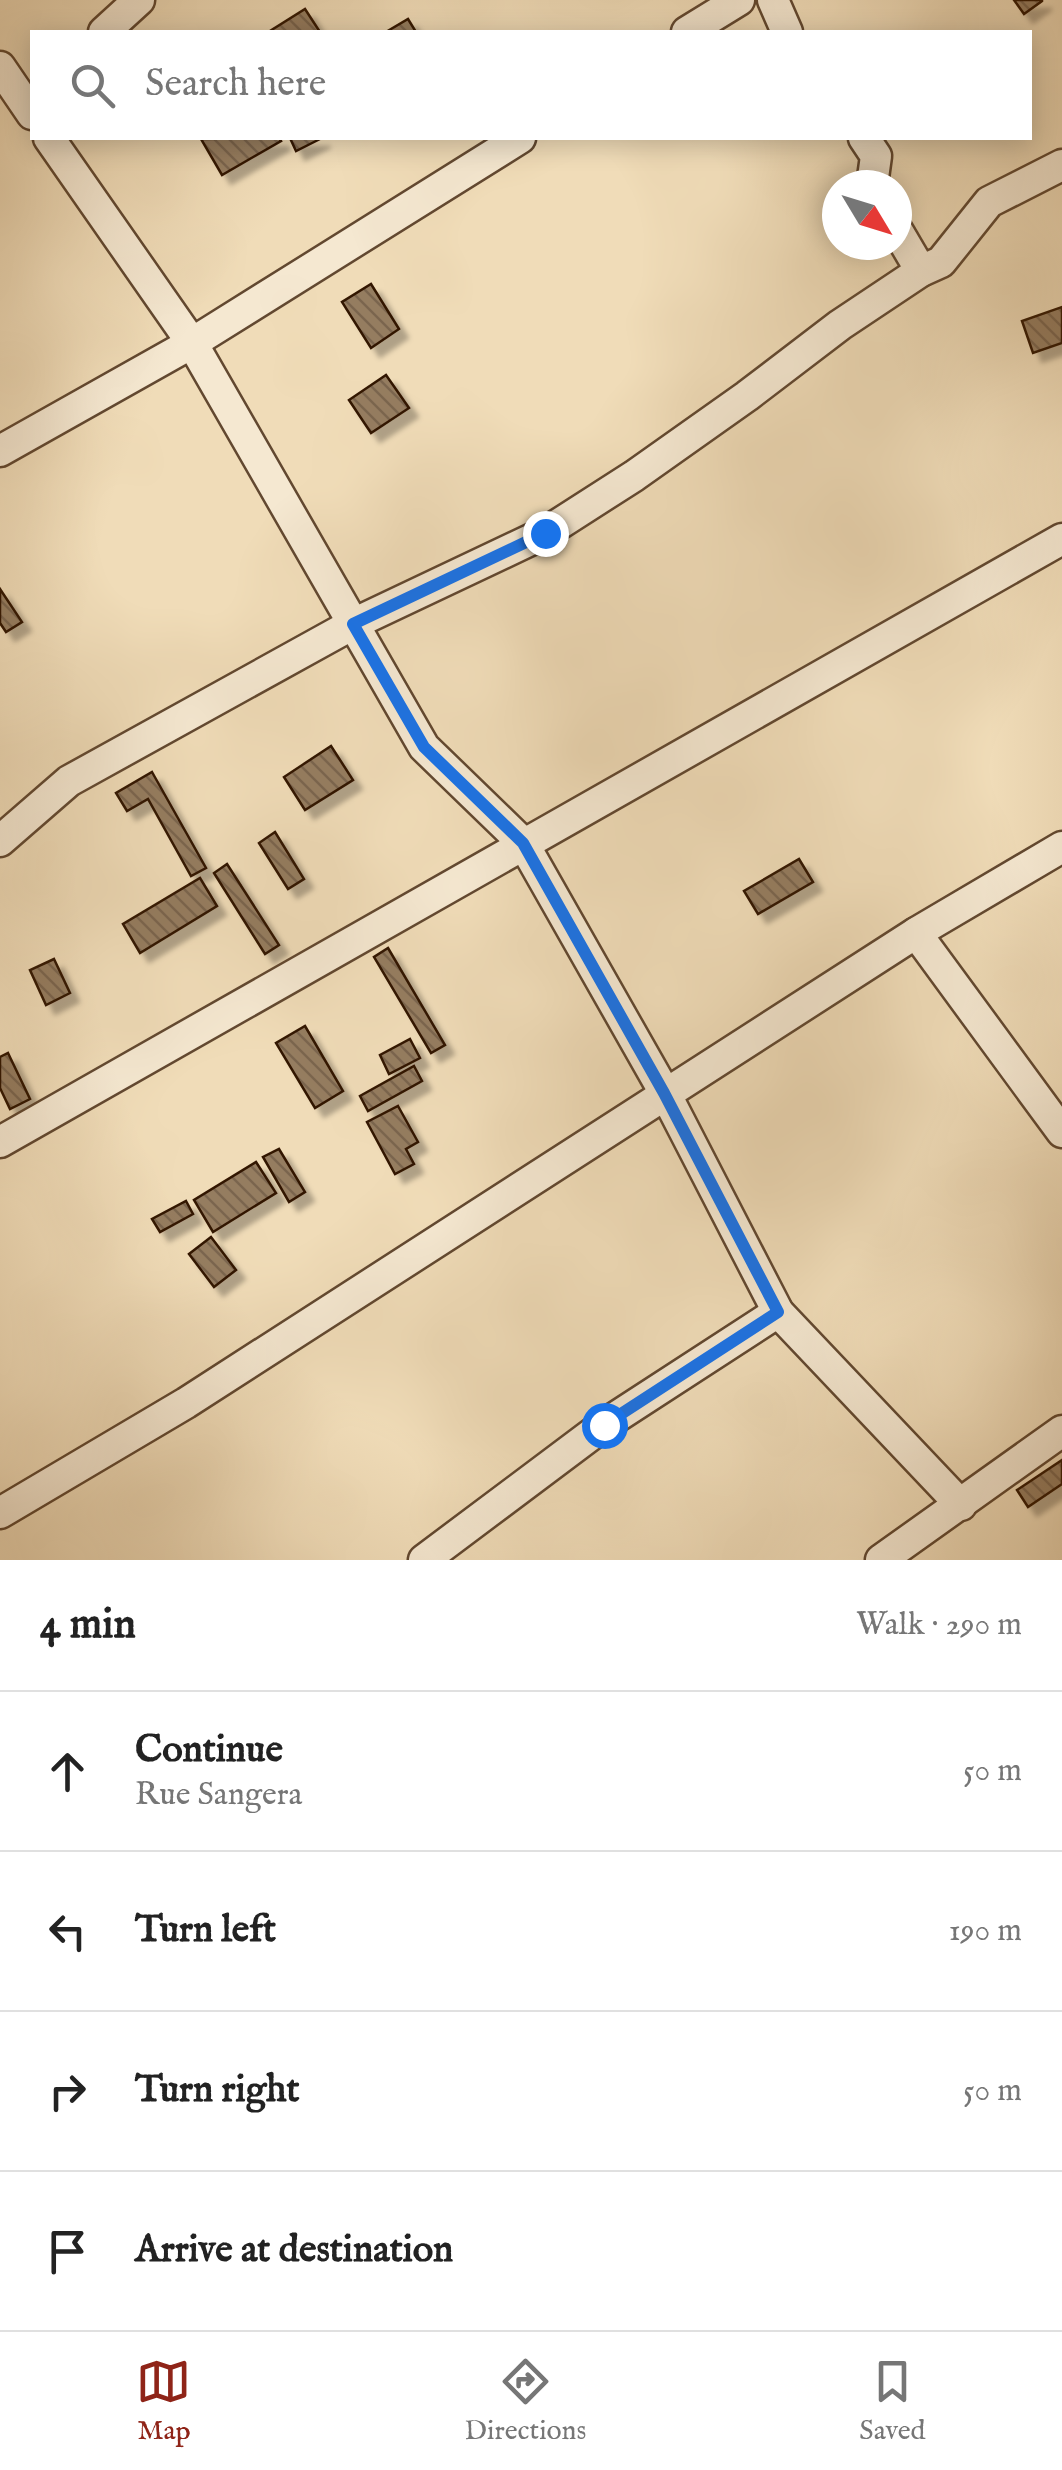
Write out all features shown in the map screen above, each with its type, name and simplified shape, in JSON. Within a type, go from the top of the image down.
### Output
[{"type":"street","points":[[106,30],[139,0]]},
{"type":"street","points":[[691,30],[739,0]]},
{"type":"street","points":[[774,0],[786,30]]},
{"type":"street","points":[[0,67],[30,111]]},
{"type":"street","points":[[52,140],[192,343],[424,747],[523,843],[664,1093],[778,1312],[962,1505]]},
{"type":"street","points":[[0,451],[192,343],[517,140]]},
{"type":"street","points":[[865,140],[876,156],[874,170]]},
{"type":"street","points":[[0,841],[69,781],[353,624],[545,533],[634,476],[840,325],[920,271],[941,262],[989,202],[1062,166]]},
{"type":"street","points":[[912,257],[920,271]]},
{"type":"street","points":[[0,1142],[1062,538]]},
{"type":"street","points":[[0,1514],[186,1403],[664,1093],[916,933],[1062,846]]},
{"type":"street","points":[[916,933],[1062,1132]]},
{"type":"street","points":[[424,1560],[604,1425],[778,1312]]},
{"type":"street","points":[[881,1560],[1062,1431]]},
{"type":"building","points":[[1014,0],[1042,0],[1042,1],[1024,14]]},
{"type":"building","points":[[305,9],[319,30],[272,30]]},
{"type":"building","points":[[408,19],[415,30],[389,30]]},
{"type":"building","points":[[202,140],[281,141],[222,175]]},
{"type":"building","points":[[291,140],[318,140],[296,151]]},
{"type":"building","points":[[371,284],[399,329],[371,348],[342,302]]},
{"type":"building","points":[[1062,307],[1062,343],[1033,353],[1022,321]]},
{"type":"building","points":[[386,375],[409,408],[371,433],[349,400]]},
{"type":"building","points":[[0,589],[22,622],[6,632],[0,623]]},
{"type":"building","points":[[331,746],[353,780],[305,810],[284,777]]},
{"type":"building","points":[[152,772],[206,868],[191,876],[148,799],[127,811],[116,793]]},
{"type":"building","points":[[275,832],[304,879],[288,889],[259,843]]},
{"type":"building","points":[[799,859],[813,882],[758,914],[744,891]]},
{"type":"building","points":[[227,864],[279,945],[265,954],[214,873]]},
{"type":"building","points":[[200,878],[217,906],[140,953],[123,924]]},
{"type":"building","points":[[388,948],[445,1045],[431,1053],[374,957]]},
{"type":"building","points":[[54,959],[70,993],[46,1005],[30,970]]},
{"type":"building","points":[[305,1026],[343,1091],[315,1108],[276,1043]]},
{"type":"building","points":[[410,1039],[420,1058],[389,1074],[380,1055]]},
{"type":"building","points":[[8,1053],[30,1099],[10,1109],[0,1088],[0,1057]]},
{"type":"building","points":[[414,1066],[422,1081],[368,1111],[360,1096]]},
{"type":"building","points":[[398,1106],[418,1142],[406,1149],[414,1164],[395,1174],[367,1122]]},
{"type":"building","points":[[279,1149],[305,1192],[289,1202],[263,1157]]},
{"type":"building","points":[[256,1162],[276,1193],[213,1232],[194,1200]]},
{"type":"building","points":[[186,1201],[193,1214],[160,1232],[152,1219]]},
{"type":"building","points":[[211,1237],[236,1270],[214,1287],[189,1254]]},
{"type":"building","points":[[1062,1460],[1062,1484],[1028,1507],[1017,1490]]},
{"type":"route","points":[[545,533],[353,624],[424,747],[523,843],[664,1093],[778,1312],[604,1425]]}]
